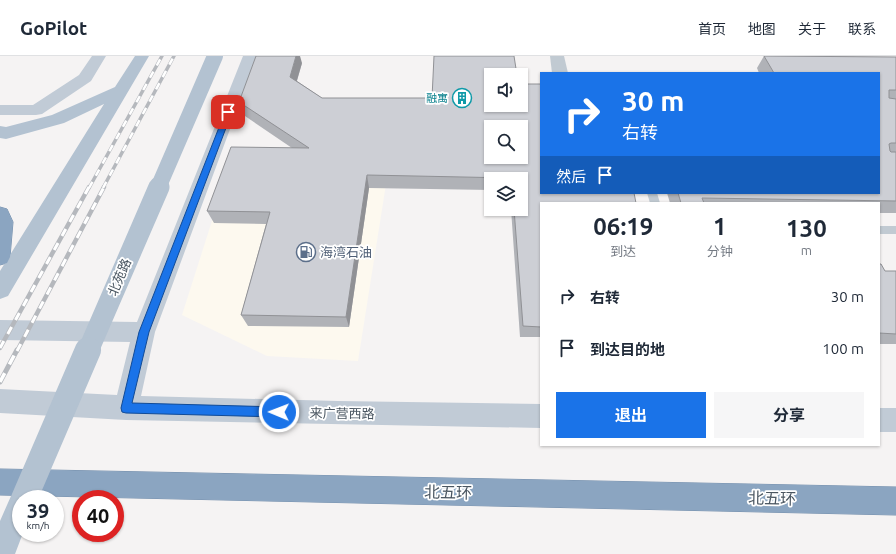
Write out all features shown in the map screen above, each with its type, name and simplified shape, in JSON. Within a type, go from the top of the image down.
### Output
[{"type":"highway","points":[[0,257],[1,218]]},
{"type":"highway","name":"北五环","points":[[0,482],[896,501]]},
{"type":"main road","points":[[0,290],[142,56]]},
{"type":"main road","name":"北苑路","points":[[28,490],[215,56]]},
{"type":"main road","points":[[0,132],[6,133],[58,119],[122,90]]},
{"type":"main road","points":[[0,554],[12,527]]},
{"type":"street","points":[[0,110],[36,110],[84,78],[99,56]]},
{"type":"street","points":[[126,408],[144,332],[250,56]]},
{"type":"street","points":[[557,56],[560,72]]},
{"type":"street","points":[[0,330],[144,332]]},
{"type":"street","name":"来广营西路","points":[[0,401],[126,408],[370,414],[540,416]]},
{"type":"street","points":[[880,420],[896,420]]},
{"type":"lane","points":[[880,230],[896,230]]},
{"type":"shaded area","points":[[232,158],[390,159],[358,361],[267,356],[182,315]]},
{"type":"building","points":[[256,56],[296,56],[290,77],[322,98],[432,98],[434,56],[514,56],[516,68],[484,68],[484,112],[528,112],[528,84],[540,84],[540,194],[634,194],[636,202],[540,202],[540,327],[523,326],[515,216],[528,216],[528,172],[484,172],[484,177],[367,175],[346,317],[241,315],[270,212],[207,211],[231,147],[309,148],[239,102]]},
{"type":"building","points":[[764,56],[896,57],[896,90],[889,90],[889,98],[896,99],[896,143],[889,144],[890,151],[896,152],[896,201],[702,198],[704,202],[681,202],[678,194],[880,194],[880,72],[773,72]]},
{"type":"building","points":[[880,264],[885,271],[896,271],[896,334],[880,333]]},
{"type":"railway","points":[[89,188],[162,56]]},
{"type":"railway","points":[[103,188],[174,56]]},
{"type":"railway","points":[[0,348],[89,187]]},
{"type":"railway","points":[[17,351],[104,187]]},
{"type":"railway","points":[[0,382],[17,350]]},
{"type":"place","name":"融寓","points":[[462,98]]},
{"type":"place","name":"海湾石油","points":[[306,252]]},
{"type":"route","points":[[228,112],[144,332],[126,408],[279,412]]}]
